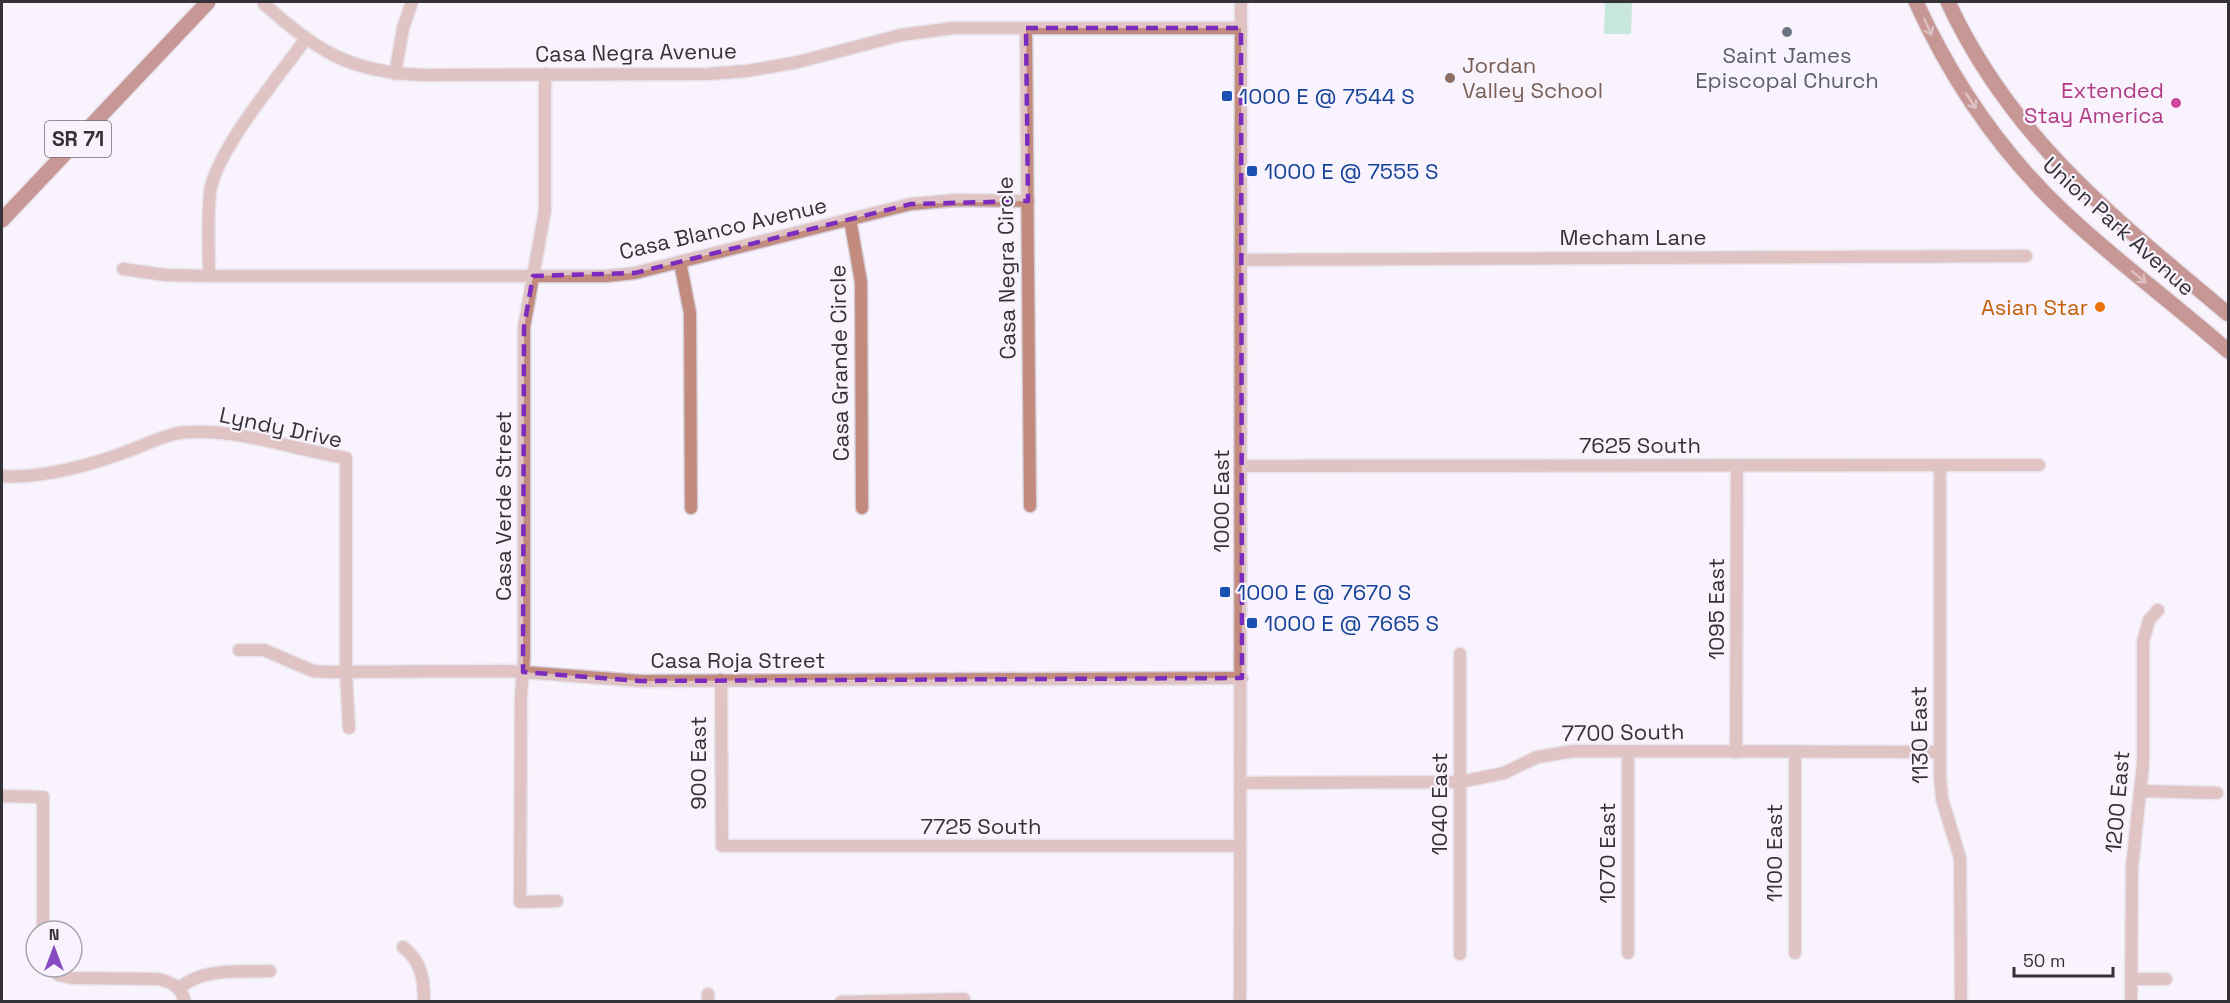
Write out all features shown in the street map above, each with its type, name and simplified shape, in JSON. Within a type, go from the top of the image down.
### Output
[{"type":"main road","name":"SR 71","points":[[2,220],[208,2]]},
{"type":"main road","name":"Union Park Avenue","points":[[1916,2],[1934,41],[1970,101],[2037,185],[2094,240],[2229,351]]},
{"type":"main road","name":"Union Park Avenue","points":[[1948,2],[1984,69],[2042,148],[2100,206],[2229,314]]},
{"type":"street","points":[[395,74],[403,28],[412,2]]},
{"type":"street","name":"1000 East","points":[[1240,1002],[1241,2]]},
{"type":"street","name":"Casa Negra Avenue","points":[[264,4],[305,40],[343,61],[395,74],[708,74],[747,71],[798,62],[901,35],[954,28],[1241,28]]},
{"type":"street","name":"Casa Negra Circle","points":[[1026,28],[1029,506]]},
{"type":"street","points":[[209,276],[210,191],[217,168],[228,147],[305,40]]},
{"type":"street","name":"Casa Verde Street","points":[[545,74],[545,210],[524,327],[520,902],[557,901]]},
{"type":"street","name":"Casa Blanco Avenue","points":[[123,269],[165,275],[209,276],[606,276],[680,262],[850,219],[934,202],[1028,201]]},
{"type":"street","name":"Casa Grande Circle","points":[[850,219],[861,282],[861,508]]},
{"type":"street","name":"Mecham Lane","points":[[1241,260],[2026,256]]},
{"type":"street","points":[[680,262],[690,313],[692,508]]},
{"type":"street","name":"Lyndy Drive","points":[[2,476],[71,468],[108,458],[155,440],[192,432],[229,434],[346,458],[346,673]]},
{"type":"street","name":"7625 South","points":[[1242,466],[2039,465]]},
{"type":"street","name":"1095 East","points":[[1736,752],[1737,466]]},
{"type":"street","name":"1130 East","points":[[1940,466],[1940,752],[1942,799],[1960,858],[1961,1002]]},
{"type":"street","name":"1200 East","points":[[2131,1002],[2133,837],[2143,764],[2144,642],[2149,620],[2158,610]]},
{"type":"street","name":"Casa Roja Street","points":[[239,650],[264,650],[313,670],[346,673],[523,672],[639,681],[1242,678]]},
{"type":"street","name":"1040 East","points":[[1460,654],[1460,954]]},
{"type":"street","points":[[346,673],[349,728]]},
{"type":"street","name":"900 East","points":[[721,680],[722,846]]},
{"type":"street","name":"1070 East","points":[[1628,752],[1628,953]]},
{"type":"street","name":"1100 East","points":[[1795,752],[1795,953]]},
{"type":"street","name":"7700 South","points":[[1240,783],[1460,782],[1489,778],[1537,757],[1556,753],[1940,752]]},
{"type":"street","points":[[2140,791],[2217,792]]},
{"type":"street","points":[[2,796],[43,797],[43,919]]},
{"type":"street","name":"7725 South","points":[[722,846],[1240,846]]},
{"type":"street","points":[[403,947],[413,955],[421,968],[424,1002]]},
{"type":"street","points":[[179,988],[204,973],[270,971]]},
{"type":"street","points":[[84,978],[158,979],[179,988],[185,1002]]},
{"type":"street","points":[[2131,979],[2166,979]]},
{"type":"street","points":[[841,1002],[964,999]]},
{"type":"highlighted area","points":[[1026,28],[1241,28],[1242,678],[640,681],[523,672],[524,327],[533,276],[635,273],[911,204],[1028,201]]},
{"type":"green space","points":[[1605,2],[1632,2],[1631,34],[1604,34]]},
{"type":"place","name":"Saint James Episcopal Church","points":[[1787,32]]},
{"type":"place","name":"Jordan Valley School","points":[[1450,78]]},
{"type":"place","name":"1000 E @ 7544 S","points":[[1227,96]]},
{"type":"place","name":"Extended Stay America","points":[[2176,103]]},
{"type":"place","name":"1000 E @ 7555 S","points":[[1252,171]]},
{"type":"place","name":"Asian Star","points":[[2100,307]]},
{"type":"place","name":"1000 E @ 7670 S","points":[[1225,592]]},
{"type":"place","name":"1000 E @ 7665 S","points":[[1252,623]]}]
